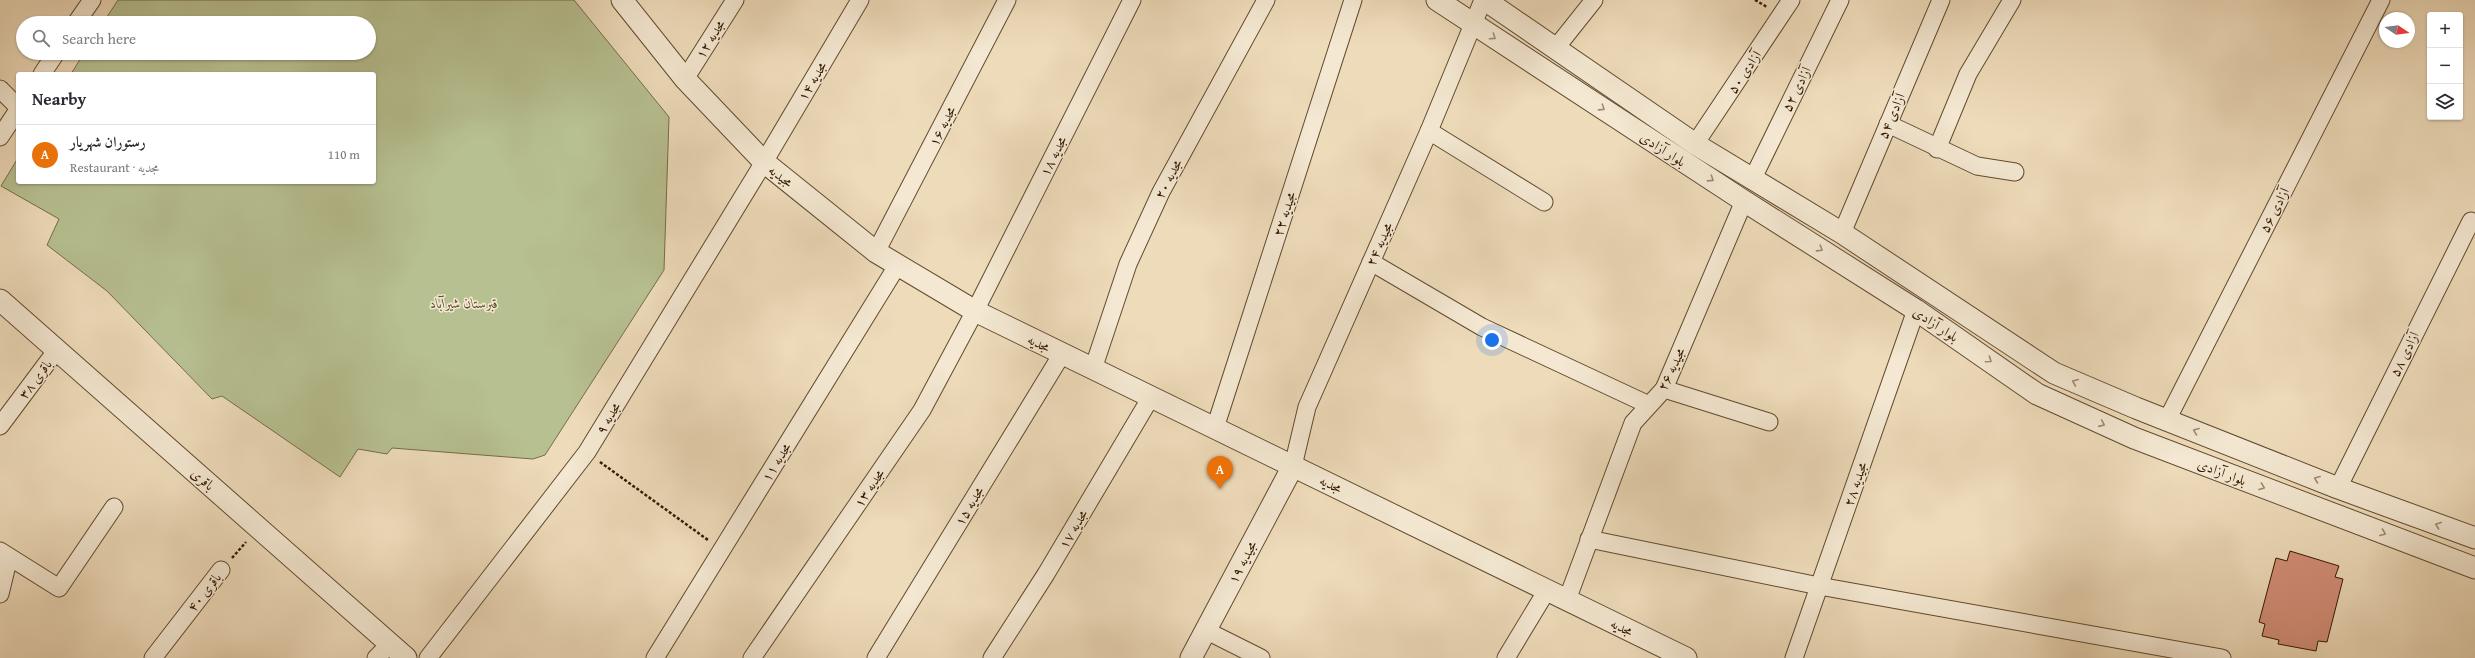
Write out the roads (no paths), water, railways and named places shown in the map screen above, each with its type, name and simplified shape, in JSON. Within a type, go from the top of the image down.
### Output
[{"type":"street","points":[[81,16],[92,0]]},
{"type":"street","name":"مجیدیه","points":[[622,0],[685,79],[764,162],[876,252],[897,266],[975,311]]},
{"type":"street","name":"مجدیه ۱۲","points":[[685,79],[735,0]]},
{"type":"street","name":"مجدیه ۱۴","points":[[764,162],[860,0]]},
{"type":"street","name":"مجدیه ۱۶","points":[[876,252],[1007,0]]},
{"type":"street","name":"مجدیه ۱۸","points":[[975,311],[1132,0]]},
{"type":"street","name":"مجدیه ۲۰","points":[[1093,369],[1128,264],[1161,192],[1266,0]]},
{"type":"street","name":"مجیدیه ۲۲","points":[[1215,428],[1353,0]]},
{"type":"street","name":"بلوار آزادی","points":[[1437,0],[1744,201],[1916,310],[2037,394],[2134,438],[2475,568]]},
{"type":"street","name":"بلوار آزادی","points":[[1484,0],[1695,144],[1842,233],[2054,373],[2338,488],[2475,538]]},
{"type":"street","name":"مجیدیه ۲۴","points":[[1293,466],[1307,407],[1429,131],[1484,0]]},
{"type":"street","points":[[1542,70],[1555,49],[1594,0]]},
{"type":"street","name":"آزادی ۵۰","points":[[1695,144],[1791,0]]},
{"type":"street","name":"آزادی ۵۲","points":[[1753,178],[1840,0]]},
{"type":"street","name":"آزادی ۵۴","points":[[1842,233],[1941,0]]},
{"type":"street","points":[[1937,148],[1968,74],[2012,0]]},
{"type":"street","name":"آزادی ۵۶","points":[[2167,420],[2381,0]]},
{"type":"street","points":[[43,72],[51,60]]},
{"type":"street","points":[[0,89],[16,107]]},
{"type":"street","points":[[0,137],[16,112]]},
{"type":"street","points":[[1888,124],[1977,166],[2015,172]]},
{"type":"street","points":[[1429,131],[1544,202]]},
{"type":"street","name":"مجدیه ۹","points":[[428,658],[587,452],[764,162]]},
{"type":"street","points":[[1744,201],[1753,178]]},
{"type":"street","name":"مجیدیه ۲۶","points":[[1566,600],[1633,423],[1664,389],[1744,201]]},
{"type":"street","name":"آزادی ۵۸","points":[[2338,488],[2473,222]]},
{"type":"street","points":[[1371,262],[1482,327],[1649,405]]},
{"type":"street","name":"مجدیه ۱۱","points":[[654,658],[897,266]]},
{"type":"street","name":"باقری","points":[[0,300],[258,528],[383,651],[406,658]]},
{"type":"street","name":"مجیدیه ۲۸","points":[[1794,658],[1916,310]]},
{"type":"street","name":"مجدیه","points":[[975,311],[1686,658]]},
{"type":"street","name":"مجدیه ۱۳","points":[[752,658],[922,410],[975,311]]},
{"type":"street","points":[[1958,338],[1970,317]]},
{"type":"street","name":"باقری ۳۸","points":[[0,426],[56,351]]},
{"type":"street","name":"مجدیه ۱۵","points":[[876,658],[1062,354]]},
{"type":"street","points":[[1664,389],[1769,422]]},
{"type":"street","name":"مجدیه ۱۷","points":[[992,658],[1046,574],[1151,397]]},
{"type":"street","name":"مجیدیه ۱۹","points":[[1191,658],[1293,466]]},
{"type":"street","points":[[0,594],[4,554],[59,588],[114,507]]},
{"type":"street","points":[[1589,539],[1819,586],[2222,658]]},
{"type":"street","name":"باقری ۴۰","points":[[153,658],[221,570]]},
{"type":"street","points":[[1506,658],[1547,590]]},
{"type":"street","points":[[1206,631],[1261,658]]},
{"type":"place","name":"رستوران شهریار","points":[[1220,489]]},
{"type":"park label","name":"قبرستان شیرآباد","points":[[464,303]]}]
